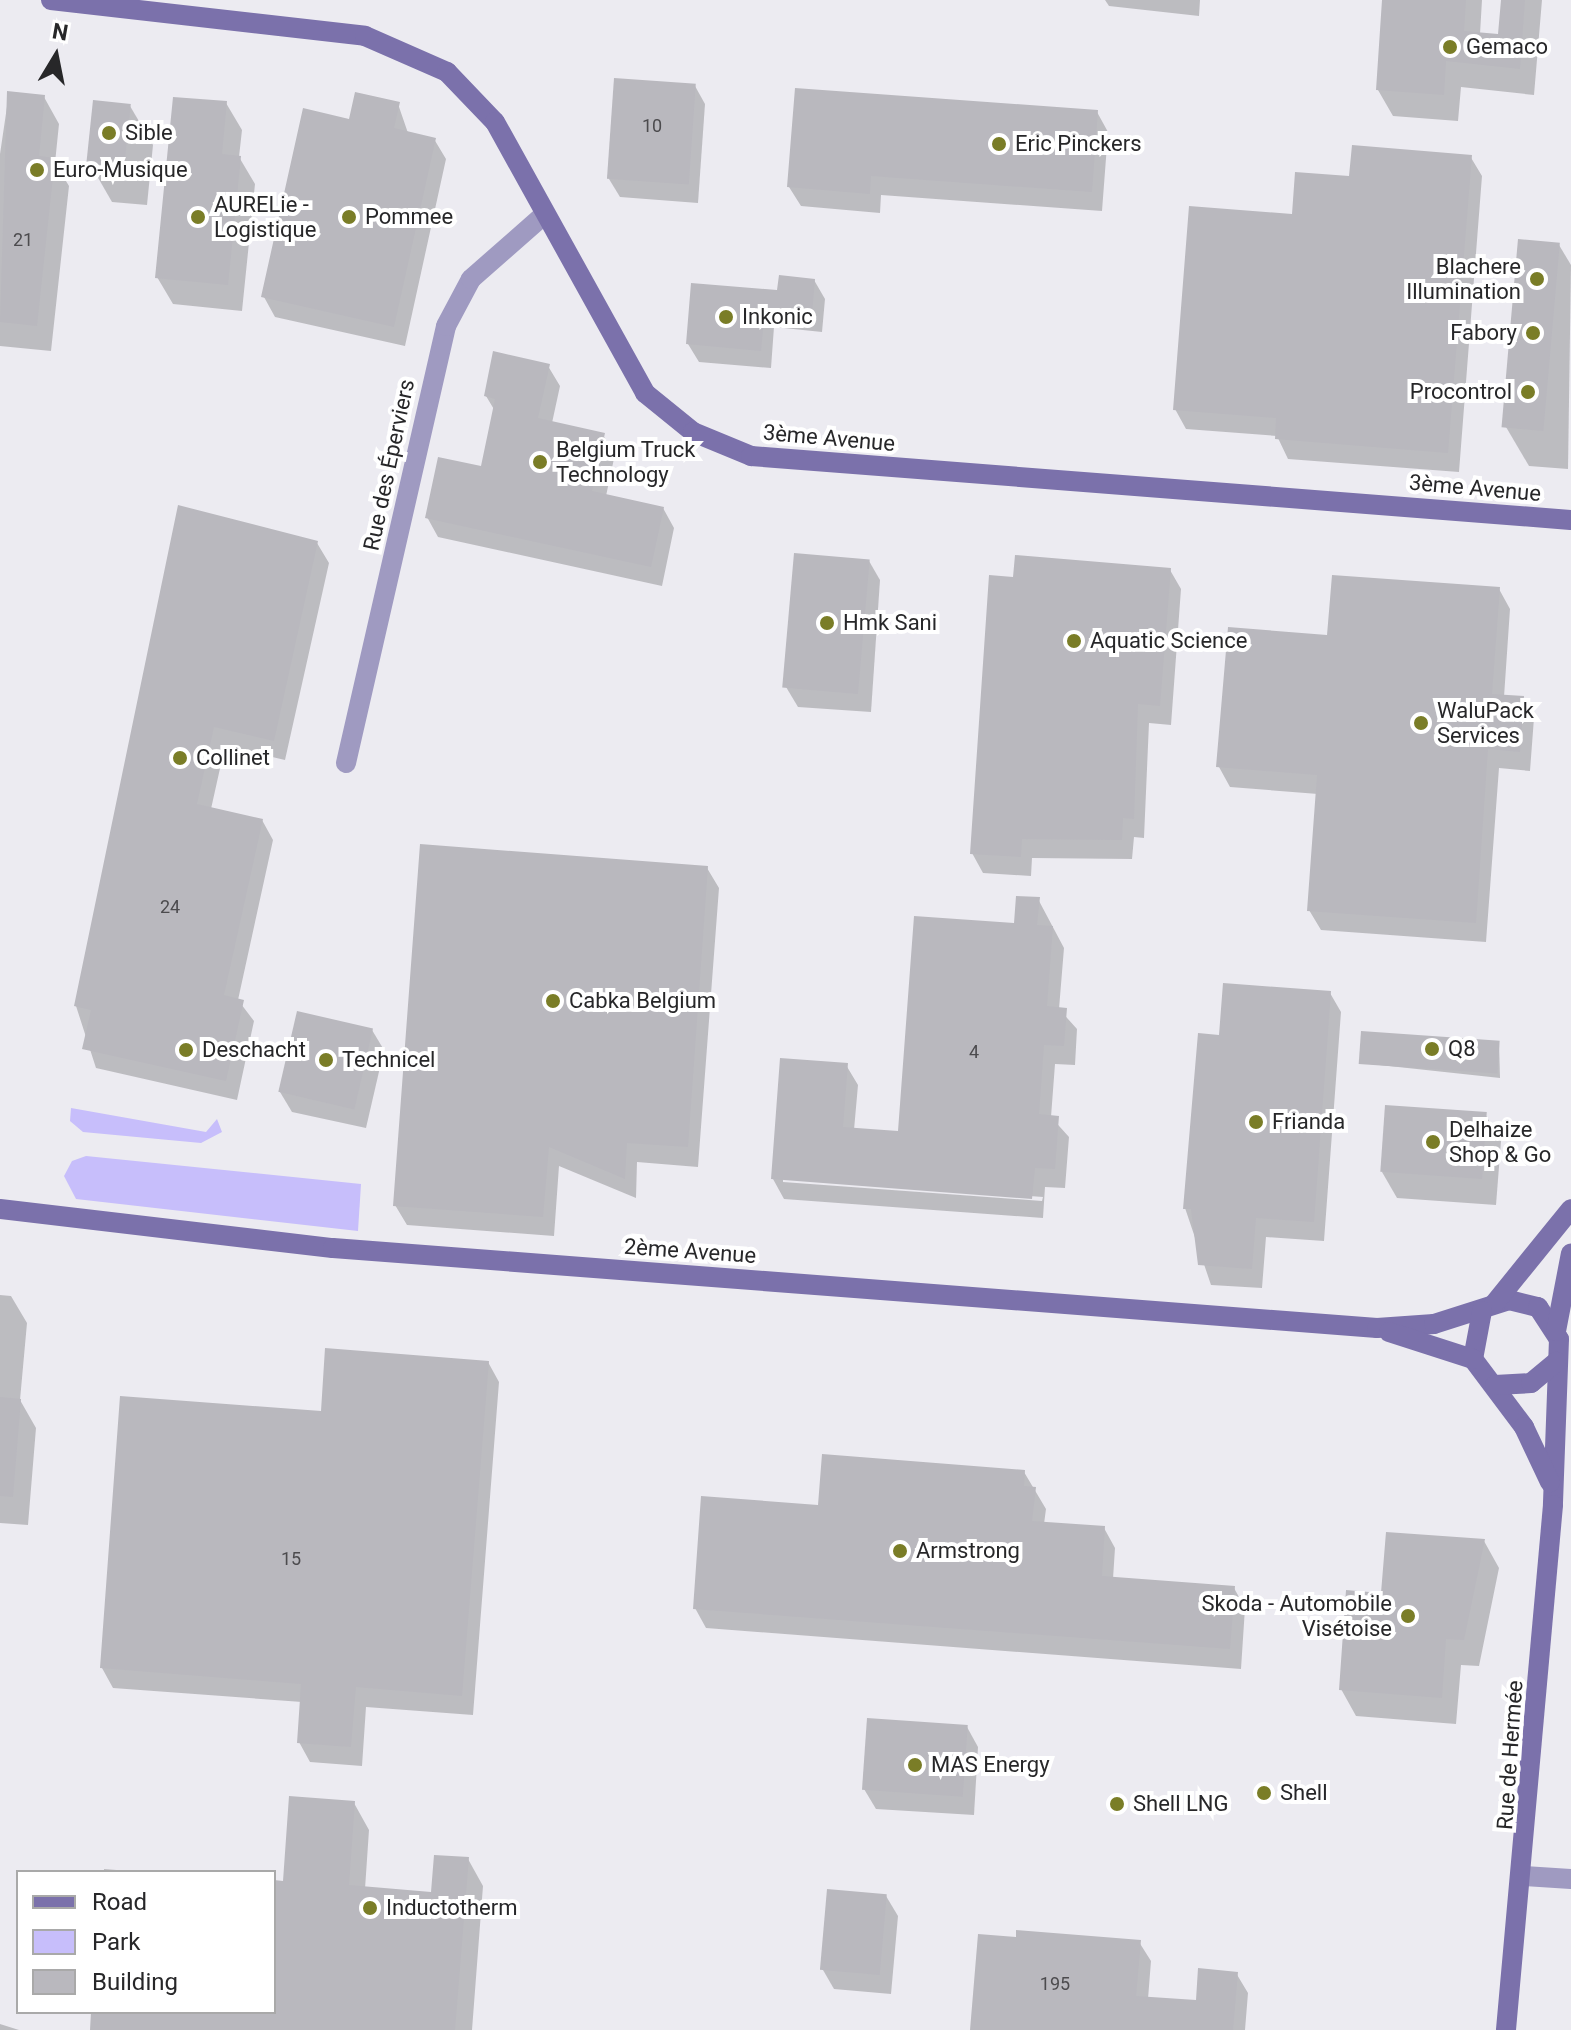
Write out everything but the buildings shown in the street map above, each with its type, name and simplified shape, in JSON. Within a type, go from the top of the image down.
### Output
[{"type":"street","name":"3ème Avenue","points":[[51,0],[392,43],[478,97],[645,393],[693,432],[751,456],[1571,520]]},
{"type":"street","name":"Rue des Éperviers","points":[[346,763],[446,326],[471,279],[545,214]]},
{"type":"street","name":"2ème Avenue","points":[[0,1209],[333,1248],[1377,1328],[1473,1359]]},
{"type":"street","points":[[1550,1482],[1495,1385],[1473,1359],[1488,1308],[1571,1209]]},
{"type":"street","name":"Rue de Hermée","points":[[1506,2030],[1524,1876],[1550,1482],[1556,1331],[1571,1253]]},
{"type":"street","points":[[1488,1308],[1538,1307],[1556,1331]]},
{"type":"street","name":"2ème Avenue","points":[[1377,1328],[1488,1308]]},
{"type":"street","points":[[1495,1385],[1531,1383],[1556,1362]]},
{"type":"street","points":[[1524,1876],[1571,1879]]},
{"type":"green space","points":[[71,1108],[206,1132],[217,1119],[222,1132],[201,1143],[83,1132],[70,1121]]},
{"type":"green space","points":[[86,1156],[361,1184],[358,1231],[76,1199],[64,1176],[72,1161]]},
{"type":"place","name":"Gemaco","points":[[1450,47]]},
{"type":"place","name":"Sible","points":[[109,133]]},
{"type":"place","name":"Eric Pinckers","points":[[999,144]]},
{"type":"place","name":"Euro-Musique","points":[[37,170]]},
{"type":"place","name":"AURELie - Logistique","points":[[198,217]]},
{"type":"place","name":"Pommee","points":[[349,217]]},
{"type":"place","name":"Blachere Illumination","points":[[1537,279]]},
{"type":"place","name":"Inkonic","points":[[726,317]]},
{"type":"place","name":"Fabory","points":[[1533,333]]},
{"type":"place","name":"Procontrol","points":[[1528,392]]},
{"type":"place","name":"Belgium Truck Technology","points":[[540,462]]},
{"type":"place","name":"Hmk Sani","points":[[827,623]]},
{"type":"place","name":"Aquatic Science","points":[[1074,641]]},
{"type":"place","name":"WaluPack Services","points":[[1421,723]]},
{"type":"place","name":"Collinet","points":[[180,758]]},
{"type":"place","name":"Cabka Belgium","points":[[553,1001]]},
{"type":"place","name":"Q8","points":[[1432,1049]]},
{"type":"place","name":"Deschacht","points":[[186,1050]]},
{"type":"place","name":"Technicel","points":[[326,1060]]},
{"type":"place","name":"Frianda","points":[[1256,1122]]},
{"type":"place","name":"Delhaize Shop & Go","points":[[1433,1142]]},
{"type":"place","name":"Armstrong","points":[[900,1551]]},
{"type":"place","name":"Skoda - Automobile Visétoise","points":[[1408,1616]]},
{"type":"place","name":"MAS Energy","points":[[915,1765]]},
{"type":"place","name":"Shell","points":[[1264,1793]]},
{"type":"place","name":"Shell LNG","points":[[1117,1804]]},
{"type":"place","name":"Inductotherm","points":[[370,1908]]}]
